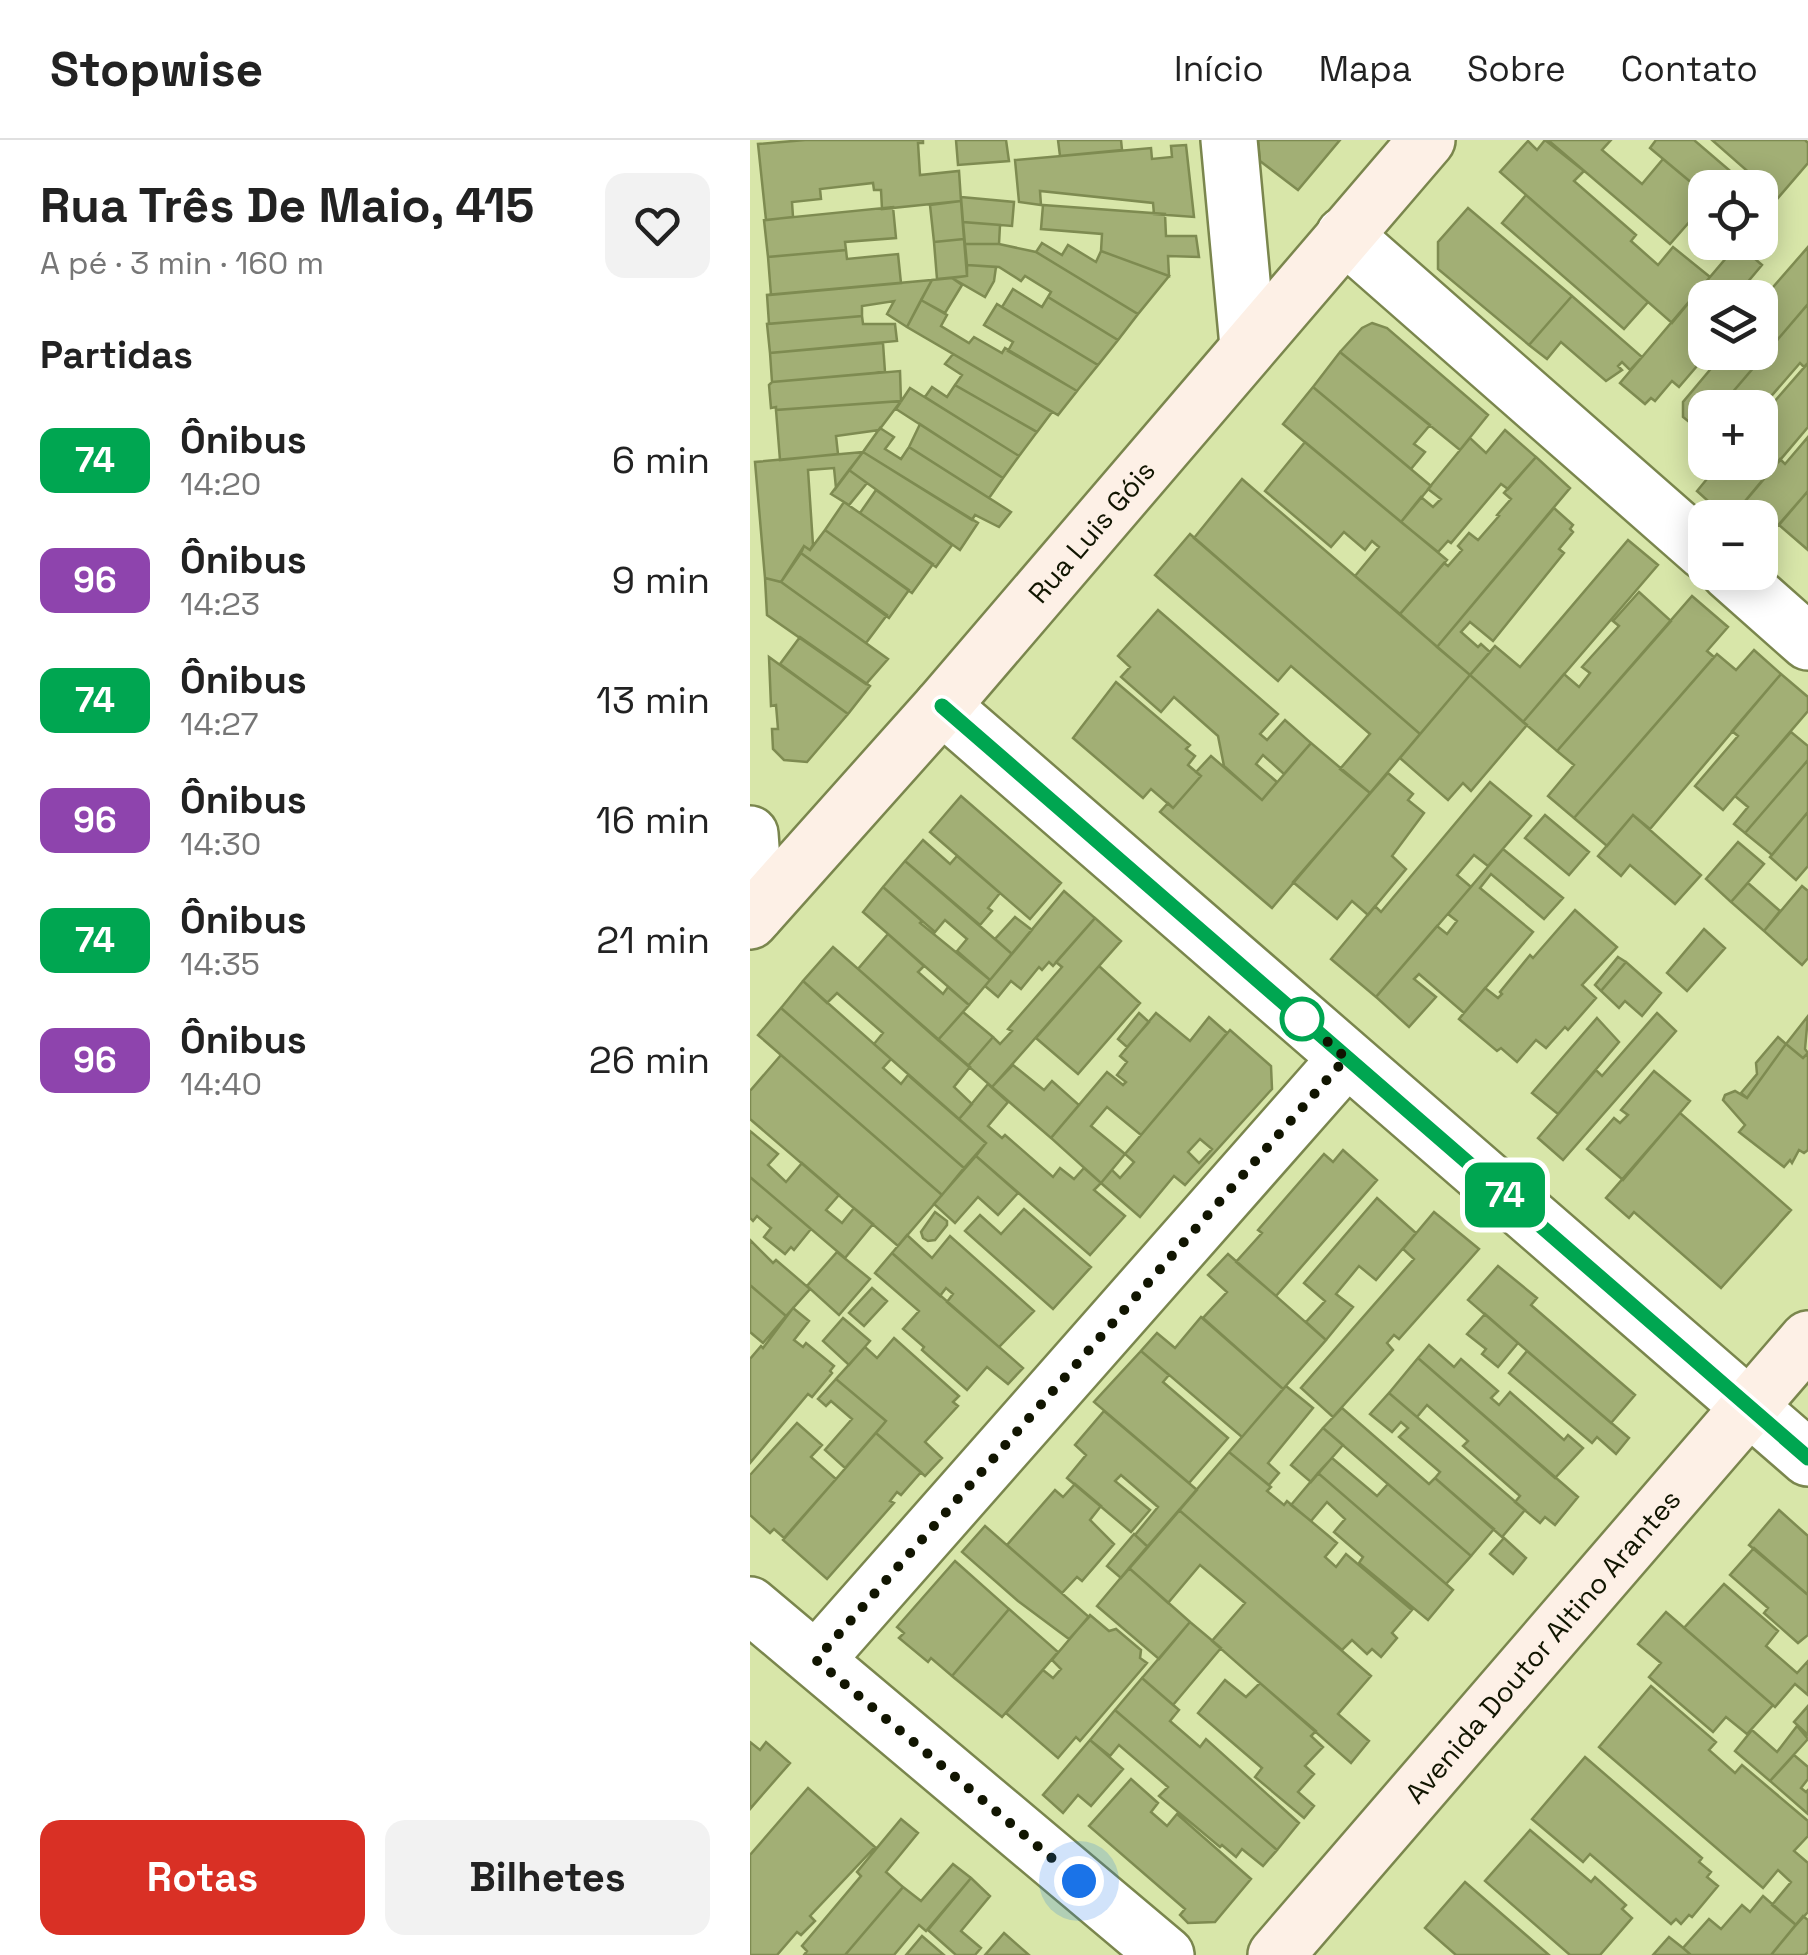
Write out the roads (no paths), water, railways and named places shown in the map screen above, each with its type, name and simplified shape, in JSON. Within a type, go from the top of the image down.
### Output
[{"type":"street","points":[[1229,140],[1248,346]]},
{"type":"street","name":"Rua Luis Góis","points":[[753,918],[942,706],[1428,140]]},
{"type":"street","points":[[1344,235],[1688,537]]},
{"type":"street","points":[[1749,590],[1808,642]]},
{"type":"street","points":[[942,706],[1808,1458]]},
{"type":"street","points":[[750,834],[753,918]]},
{"type":"street","points":[[816,1660],[1346,1058]]},
{"type":"street","name":"Avenida Doutor Altino Arantes","points":[[1276,1955],[1808,1339]]},
{"type":"street","points":[[750,1606],[1166,1955]]}]
